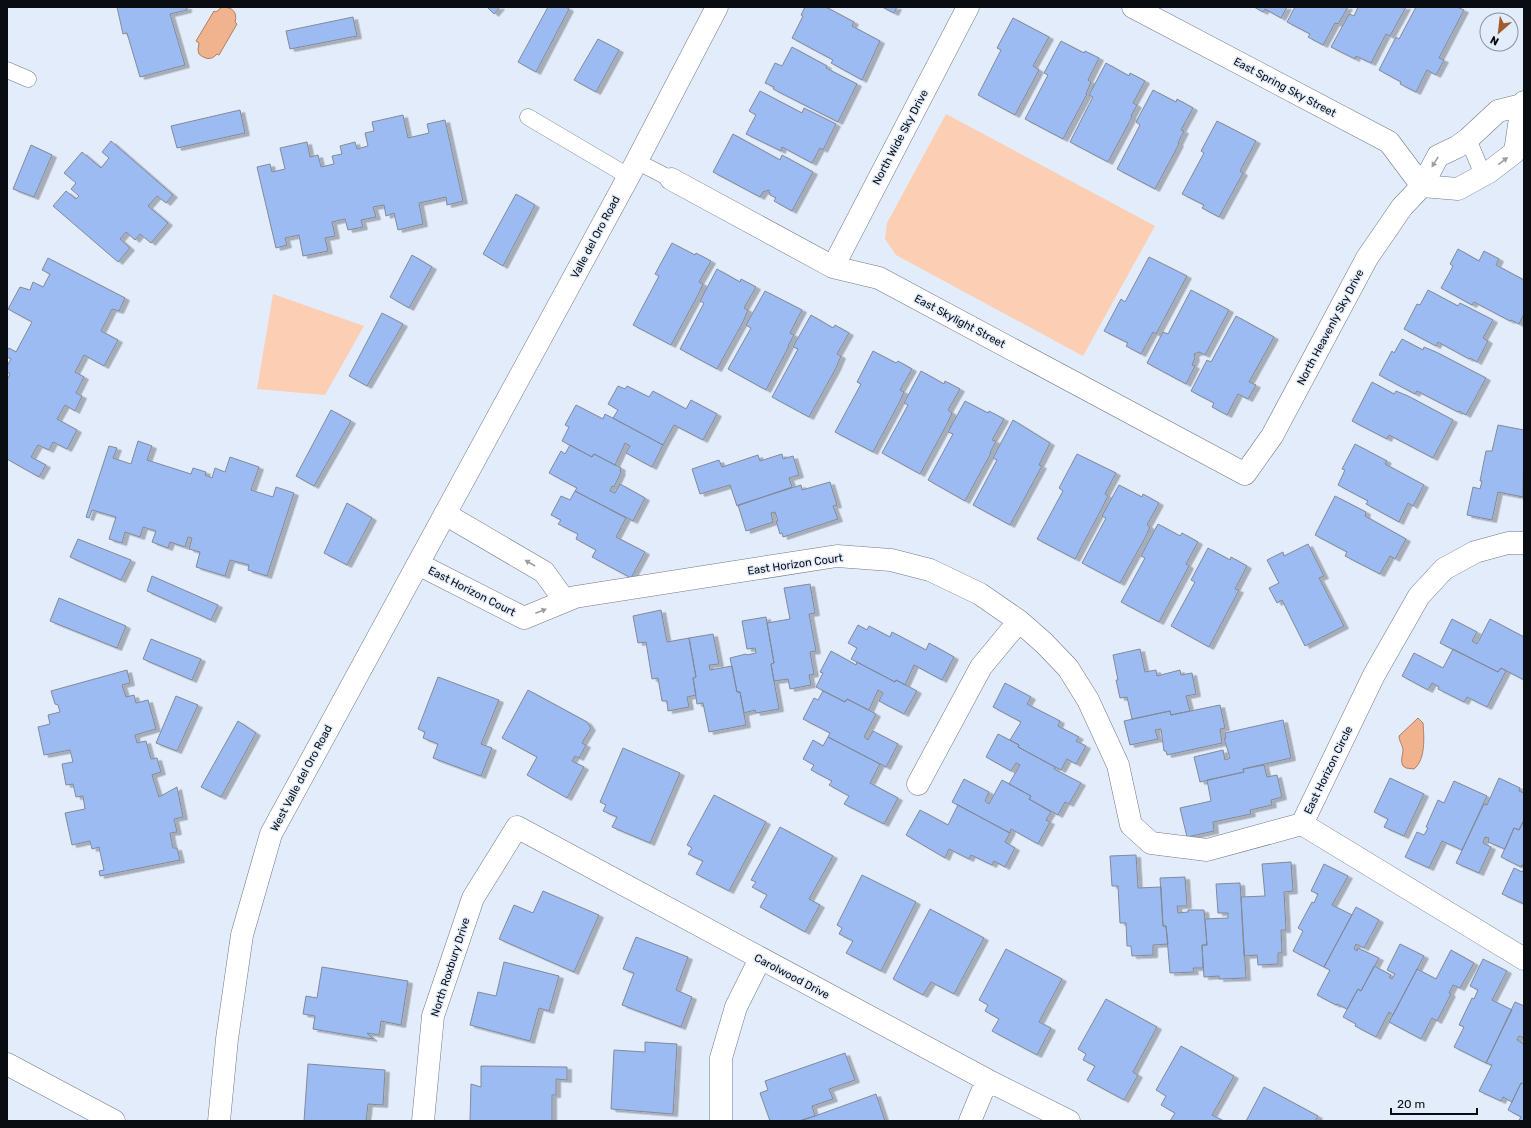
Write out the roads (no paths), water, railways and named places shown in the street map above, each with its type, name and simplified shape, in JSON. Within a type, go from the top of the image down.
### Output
[{"type":"street","name":"Valle del Oro Road","points":[[471,466],[632,169],[717,7]]},
{"type":"street","name":"North Wide Sky Drive","points":[[833,267],[968,7]]},
{"type":"street","name":"East Spring Sky Street","points":[[1133,7],[1389,142],[1422,186]]},
{"type":"street","name":"North Heavenly Sky Drive","points":[[1245,474],[1272,436],[1368,258],[1402,207],[1422,186],[1438,156],[1457,147],[1468,139],[1498,111],[1523,104],[1515,152],[1483,175],[1458,189],[1422,186]]},
{"type":"street","name":"East Skylight Street","points":[[670,179],[833,267],[879,278],[1245,474]]},
{"type":"street","name":"West Valle del Oro Road","points":[[219,1121],[227,1039],[242,935],[271,834],[471,466]]},
{"type":"street","points":[[445,514],[544,572],[565,601]]},
{"type":"street","name":"East Horizon Circle","points":[[1524,543],[1508,543],[1475,552],[1444,569],[1419,596],[1374,675],[1302,824],[1524,959]]},
{"type":"street","name":"East Horizon Court","points":[[418,564],[524,618],[575,598],[837,556],[892,560],[930,570],[980,594],[1019,621],[1044,643],[1068,668],[1088,700],[1118,765],[1131,825],[1151,843],[1207,850],[1302,824]]},
{"type":"street","points":[[918,784],[981,668],[1019,621]]},
{"type":"street","name":"Carolwood Drive","points":[[518,827],[760,959],[987,1080],[1069,1121]]},
{"type":"street","name":"North Roxbury Drive","points":[[423,1121],[433,1016],[473,898],[518,827]]},
{"type":"street","points":[[721,1121],[721,1058],[736,1007],[760,959]]},
{"type":"street","points":[[7,1064],[114,1121]]},
{"type":"street","points":[[970,1121],[987,1080]]},
{"type":"lane","points":[[7,70],[28,79]]},
{"type":"lane","points":[[528,116],[632,169],[670,179]]},
{"type":"lane","points":[[1468,139],[1483,175]]}]
